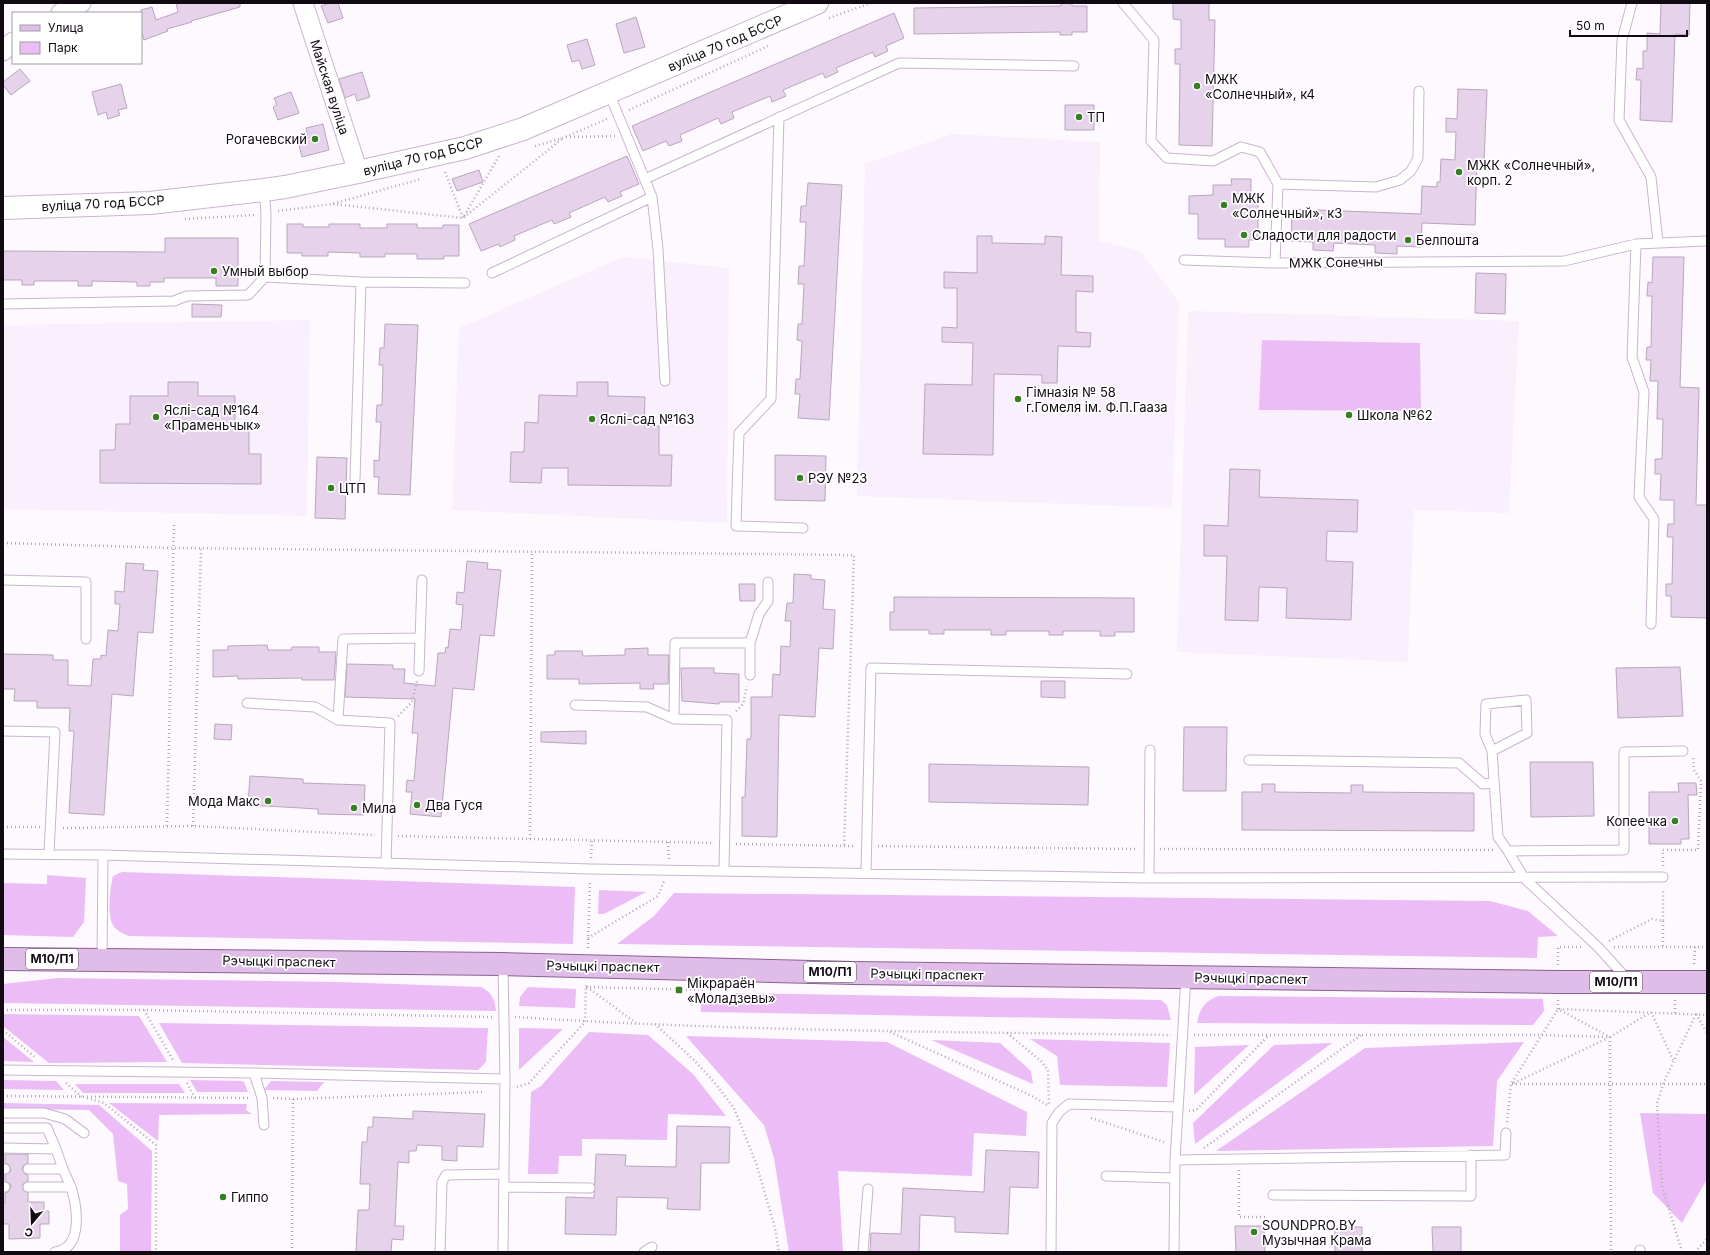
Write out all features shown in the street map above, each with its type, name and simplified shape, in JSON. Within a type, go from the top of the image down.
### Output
[{"type":"main road","name":"Рэчыцкі праспект","points":[[3,959],[503,964],[587,976],[853,973],[1558,982],[1707,982]]},
{"type":"street","points":[[63,12],[81,3]]},
{"type":"street","name":"Майская вуліца","points":[[303,3],[358,172]]},
{"type":"street","name":"вуліца 70 год БССР","points":[[3,208],[150,203],[264,190],[358,172],[465,148],[523,129],[609,93],[822,11]]},
{"type":"street","points":[[3,50],[12,43]]},
{"type":"lane","points":[[1123,3],[1154,40],[1152,141],[1167,158],[1213,162],[1240,147],[1260,152],[1278,184],[1376,187],[1400,180],[1411,171],[1418,158],[1419,91]]},
{"type":"lane","points":[[1632,3],[1622,40],[1619,120],[1651,177],[1658,242]]},
{"type":"lane","points":[[645,179],[899,63],[1074,66]]},
{"type":"lane","points":[[609,93],[652,197],[658,249],[665,381]]},
{"type":"lane","points":[[779,117],[771,399],[739,433],[736,526],[803,528]]},
{"type":"lane","name":"МЖК Сонечны","points":[[1278,184],[1275,263],[1564,261],[1636,244],[1707,241]]},
{"type":"lane","points":[[3,304],[174,301],[187,296],[248,295],[265,277],[266,213],[264,190]]},
{"type":"lane","points":[[492,273],[652,197]]},
{"type":"lane","points":[[1636,244],[1632,357],[1644,392],[1639,497],[1654,519],[1651,624]]},
{"type":"lane","points":[[1184,260],[1275,263]]},
{"type":"lane","points":[[265,277],[361,282],[465,283]]},
{"type":"lane","points":[[355,479],[361,282]]},
{"type":"lane","points":[[3,580],[86,582],[86,639]]},
{"type":"lane","points":[[419,671],[422,580]]},
{"type":"lane","points":[[750,675],[750,642],[759,614],[768,601],[768,582]]},
{"type":"lane","points":[[338,720],[343,639],[419,638]]},
{"type":"lane","points":[[674,719],[675,644],[750,642]]},
{"type":"lane","points":[[866,872],[871,668],[1127,674]]},
{"type":"lane","points":[[1492,751],[1526,733],[1526,700],[1486,704],[1484,734],[1492,751],[1498,837],[1508,850],[1524,878],[1598,947],[1630,982]]},
{"type":"lane","points":[[247,703],[315,707],[338,720],[390,723],[386,864]]},
{"type":"lane","points":[[575,705],[647,707],[674,719],[727,720],[724,870]]},
{"type":"lane","points":[[3,731],[55,732],[49,828],[49,854]]},
{"type":"lane","points":[[1149,878],[1148,849],[1150,750]]},
{"type":"lane","points":[[1508,850],[1624,850],[1624,752],[1683,751]]},
{"type":"lane","points":[[1249,760],[1459,763],[1483,784],[1494,783]]},
{"type":"lane","points":[[3,854],[103,855],[591,869],[866,872],[1149,878],[1663,877]]},
{"type":"lane","points":[[102,959],[103,855]]},
{"type":"lane","points":[[503,964],[505,1080],[503,1252]]},
{"type":"lane","points":[[1174,1252],[1174,1178],[1186,977]]},
{"type":"lane","points":[[3,1070],[254,1073],[505,1080]]},
{"type":"lane","points":[[254,1073],[262,1098],[264,1125]]},
{"type":"lane","points":[[1051,1252],[1052,1123],[1059,1112],[1068,1104],[1178,1107]]},
{"type":"lane","points":[[3,1113],[44,1113],[65,1119],[84,1133]]},
{"type":"lane","points":[[3,1128],[47,1128],[56,1148],[75,1200],[77,1229],[70,1244],[55,1252]]},
{"type":"lane","points":[[1175,1160],[1505,1155],[1506,1133]]},
{"type":"lane","points":[[3,1148],[56,1148]]},
{"type":"lane","points":[[1273,1195],[1471,1196],[1471,1155]]},
{"type":"lane","points":[[28,1169],[63,1169]]},
{"type":"lane","points":[[440,1252],[442,1182],[446,1175],[504,1174]]},
{"type":"lane","points":[[1106,1176],[1174,1178]]},
{"type":"lane","points":[[28,1187],[71,1187]]},
{"type":"lane","points":[[504,1187],[590,1188]]},
{"type":"lane","points":[[863,1252],[868,1189]]},
{"type":"path","points":[[822,11],[871,3]]},
{"type":"path","points":[[528,148],[563,138],[619,115],[769,46]]},
{"type":"path","points":[[332,204],[463,218],[563,138],[628,136]]},
{"type":"path","points":[[463,218],[499,156],[506,154]]},
{"type":"path","points":[[437,174],[445,172],[463,218]]},
{"type":"path","points":[[288,209],[332,204],[422,178]]},
{"type":"path","points":[[167,826],[174,524]]},
{"type":"path","points":[[3,543],[174,548],[854,555],[844,846]]},
{"type":"path","points":[[193,826],[201,548]]},
{"type":"path","points":[[530,839],[532,552]]},
{"type":"path","points":[[390,723],[412,702],[419,671]]},
{"type":"path","points":[[727,720],[743,704],[750,675]]},
{"type":"path","points":[[1663,947],[1663,850],[1698,850],[1701,781],[1694,770],[1692,752],[1683,751]]},
{"type":"path","points":[[3,826],[49,828],[193,826],[386,836],[844,846],[1508,850]]},
{"type":"path","points":[[585,1022],[592,840]]},
{"type":"path","points":[[588,938],[658,896],[669,869],[668,842]]},
{"type":"path","points":[[1598,947],[1652,919],[1663,921]]},
{"type":"path","points":[[1506,1133],[1511,1084],[1558,1009],[1558,947],[1707,947]]},
{"type":"path","points":[[587,976],[705,990]]},
{"type":"path","points":[[587,976],[637,1024]]},
{"type":"path","points":[[1558,1009],[1707,1015]]},
{"type":"path","points":[[1558,1009],[1610,1037]]},
{"type":"path","points":[[3,1010],[144,1010],[504,1017],[637,1024],[889,1031],[1182,1035],[1541,1034],[1610,1037]]},
{"type":"path","points":[[144,1010],[195,1098]]},
{"type":"path","points":[[1511,1084],[1610,1037],[1651,1012]]},
{"type":"path","points":[[1651,1012],[1674,1060]]},
{"type":"path","points":[[1696,1014],[1707,1033]]},
{"type":"path","points":[[1682,1252],[1662,1186],[1656,1104],[1663,1084],[1696,1014]]},
{"type":"path","points":[[655,1024],[694,1060],[714,1082],[734,1108],[756,1163],[775,1228],[779,1252]]},
{"type":"path","points":[[3,1030],[82,1097],[104,1103],[156,1145],[156,1252]]},
{"type":"path","points":[[889,1031],[1030,1095],[1059,1112]]},
{"type":"path","points":[[1007,1032],[1042,1060],[1048,1070],[1048,1106]]},
{"type":"path","points":[[1186,1160],[1361,1035]]},
{"type":"path","points":[[1610,1037],[1611,1252]]},
{"type":"path","points":[[1511,1084],[1707,1084]]},
{"type":"path","points":[[3,1096],[293,1099],[292,1252]]},
{"type":"path","points":[[1084,1115],[1176,1146]]},
{"type":"path","points":[[1239,1159],[1239,1217],[1268,1217]]},
{"type":"path","points":[[1695,1252],[1707,1239]]},
{"type":"shaded area","name":"Гімназія № 58 г.Гомеля ім. Ф.П.Гааза","points":[[952,134],[1100,142],[1099,241],[1140,251],[1179,302],[1172,508],[857,496],[865,164]]},
{"type":"shaded area","name":"Яслі-сад №163","points":[[623,257],[729,268],[727,523],[452,510],[459,328]]},
{"type":"shaded area","name":"Школа №62","points":[[1188,311],[1519,321],[1509,513],[1414,510],[1408,662],[1177,652]]},
{"type":"shaded area","name":"Яслі-сад №164 «Праменьчык»","points":[[310,320],[307,516],[3,509],[3,325]]},
{"type":"green space","points":[[1262,340],[1420,343],[1421,411],[1259,410]]},
{"type":"green space","points":[[122,872],[575,887],[573,944],[129,936],[115,928],[110,918],[110,895],[113,876]]},
{"type":"green space","points":[[47,875],[86,878],[84,922],[73,937],[3,935],[3,883],[47,884]]},
{"type":"green space","points":[[599,890],[646,892],[604,914],[598,914]]},
{"type":"green space","points":[[674,893],[1490,901],[1528,911],[1558,936],[1538,937],[1537,958],[617,944],[654,916]]},
{"type":"green space","points":[[58,978],[338,982],[481,987],[492,997],[495,1003],[496,1011],[3,1003],[3,984]]},
{"type":"green space","points":[[528,987],[576,989],[575,1008],[519,1006],[520,997]]},
{"type":"green space","points":[[734,993],[1161,1000],[1167,1005],[1171,1020],[701,1012],[701,1001],[723,1002]]},
{"type":"green space","points":[[1218,996],[1543,999],[1544,1011],[1533,1025],[1197,1023],[1203,1006]]},
{"type":"green space","points":[[3,1014],[139,1016],[167,1062],[49,1063],[3,1026]]},
{"type":"green space","points":[[159,1023],[488,1028],[486,1062],[478,1070],[182,1063]]},
{"type":"green space","points":[[519,1028],[563,1029],[519,1070]]},
{"type":"green space","points":[[589,1032],[648,1035],[693,1074],[726,1116],[668,1114],[667,1140],[582,1139],[582,1156],[559,1156],[558,1174],[528,1174],[531,1092],[541,1086]]},
{"type":"green space","points":[[686,1036],[887,1042],[1027,1112],[1026,1136],[974,1133],[972,1176],[838,1171],[843,1252],[789,1252],[774,1158],[764,1125]]},
{"type":"green space","points":[[3,1037],[34,1062],[3,1061]]},
{"type":"green space","points":[[1030,1039],[1170,1043],[1167,1087],[1060,1085],[1057,1056]]},
{"type":"green space","points":[[931,1040],[1000,1043],[1031,1071],[1033,1084]]},
{"type":"green space","points":[[1524,1042],[1497,1081],[1493,1146],[1216,1151],[1365,1048]]},
{"type":"green space","points":[[1332,1043],[1195,1144],[1193,1123],[1274,1045]]},
{"type":"green space","points":[[1249,1045],[1194,1095],[1195,1047]]},
{"type":"green space","points":[[3,1080],[56,1081],[64,1090],[3,1089]]},
{"type":"green space","points":[[190,1080],[241,1081],[244,1082],[248,1092],[197,1092]]},
{"type":"green space","points":[[271,1081],[324,1082],[317,1091],[264,1090]]},
{"type":"green space","points":[[75,1084],[179,1084],[185,1093],[83,1093]]},
{"type":"green space","points":[[3,1103],[99,1105],[152,1151],[151,1252],[120,1252],[120,1215],[128,1209],[127,1184],[118,1181],[113,1134],[89,1110],[3,1109]]},
{"type":"green space","points":[[109,1103],[247,1104],[246,1110],[252,1114],[159,1115],[158,1141]]},
{"type":"green space","points":[[1640,1113],[1707,1114],[1707,1179],[1682,1223],[1653,1193]]},
{"type":"building","points":[[176,3],[240,3],[240,7],[167,29],[168,31],[144,40],[142,33],[141,10],[152,7],[156,20],[178,12]]},
{"type":"building","points":[[330,3],[338,3],[343,18],[328,23],[321,6]]},
{"type":"building","points":[[1061,3],[1072,3],[1072,6],[1087,6],[1087,32],[1072,32],[1072,35],[1060,35],[1060,32],[914,34],[914,8],[1061,6]]},
{"type":"building","name":"МЖК «Солнечный», к4","points":[[1173,3],[1209,3],[1209,20],[1215,20],[1212,146],[1179,145],[1180,64],[1175,64],[1175,49],[1181,49],[1181,20],[1173,19]]},
{"type":"building","points":[[1661,3],[1690,3],[1689,35],[1675,34],[1672,122],[1640,120],[1641,80],[1636,80],[1637,68],[1643,69],[1643,51],[1647,51],[1647,33],[1660,34]]},
{"type":"building","points":[[894,13],[904,38],[886,46],[888,51],[875,57],[873,52],[836,68],[838,72],[825,78],[823,73],[783,90],[786,96],[772,102],[770,96],[732,112],[734,118],[721,124],[718,118],[680,135],[682,141],[669,146],[666,141],[643,151],[632,126]]},
{"type":"building","points":[[636,17],[645,47],[624,53],[616,24]]},
{"type":"building","points":[[587,39],[595,65],[582,69],[579,60],[572,62],[567,45]]},
{"type":"building","points":[[20,69],[30,81],[11,95],[3,85],[3,82]]},
{"type":"building","points":[[362,72],[370,97],[357,101],[355,94],[345,98],[339,79]]},
{"type":"building","points":[[121,84],[127,108],[118,110],[120,115],[108,119],[106,112],[98,115],[92,92]]},
{"type":"building","name":"МЖК «Солнечный», корп. 2","points":[[1458,89],[1487,90],[1484,162],[1477,162],[1475,225],[1422,223],[1421,247],[1397,246],[1397,254],[1375,253],[1375,245],[1334,243],[1333,251],[1313,250],[1313,242],[1291,241],[1292,209],[1421,214],[1422,186],[1437,187],[1437,182],[1440,182],[1441,159],[1455,160],[1456,132],[1446,132],[1446,118],[1457,119]]},
{"type":"building","points":[[291,92],[299,113],[278,120],[273,107],[277,105],[274,98]]},
{"type":"building","name":"ТП","points":[[1065,105],[1094,105],[1094,130],[1065,130]]},
{"type":"building","name":"Рогачевский","points":[[323,124],[329,150],[302,157],[298,141],[308,138],[306,128]]},
{"type":"building","points":[[627,156],[639,184],[620,192],[622,196],[608,202],[605,197],[569,213],[571,217],[554,224],[552,220],[514,236],[515,240],[500,247],[499,244],[481,251],[469,224]]},
{"type":"building","points":[[479,170],[483,182],[457,191],[452,179]]},
{"type":"building","name":"МЖК «Солнечный», к3","points":[[1231,179],[1251,179],[1251,194],[1258,194],[1258,240],[1249,240],[1249,247],[1225,247],[1225,239],[1198,239],[1198,214],[1189,214],[1189,196],[1213,195],[1213,185],[1232,185]]},
{"type":"building","points":[[808,183],[842,185],[829,420],[798,418],[800,394],[795,394],[796,379],[800,379],[802,341],[797,340],[798,324],[802,324],[804,284],[798,284],[799,266],[804,266],[806,222],[800,222],[801,206],[806,206]]},
{"type":"building","points":[[287,224],[303,224],[303,227],[329,227],[329,224],[360,224],[360,228],[387,228],[387,224],[417,224],[417,228],[443,228],[443,225],[459,225],[459,256],[444,256],[444,259],[417,259],[417,254],[385,254],[385,257],[360,257],[360,253],[328,252],[328,256],[302,256],[302,253],[287,253]]},
{"type":"building","points":[[977,236],[992,236],[992,243],[1045,244],[1045,236],[1062,237],[1061,275],[1093,276],[1093,292],[1076,291],[1076,332],[1091,333],[1090,347],[1058,346],[1057,383],[1042,383],[1042,375],[994,374],[993,455],[923,454],[925,384],[972,385],[973,343],[942,342],[942,327],[957,328],[957,288],[944,288],[944,272],[977,273]]},
{"type":"building","points":[[165,238],[238,238],[238,286],[216,286],[216,278],[164,278],[164,282],[150,282],[150,286],[137,286],[137,282],[92,281],[92,286],[78,286],[78,281],[34,281],[34,285],[22,285],[22,280],[3,280],[3,251],[165,252]]},
{"type":"building","points":[[1653,257],[1684,257],[1680,387],[1699,388],[1696,505],[1707,505],[1707,618],[1671,617],[1671,596],[1666,596],[1666,584],[1672,584],[1673,537],[1667,537],[1668,524],[1674,524],[1674,500],[1660,500],[1661,474],[1655,474],[1655,459],[1662,459],[1663,419],[1657,419],[1658,381],[1650,381],[1651,360],[1646,360],[1647,347],[1651,347],[1652,296],[1647,296],[1648,282],[1652,283]]},
{"type":"building","points":[[1476,273],[1506,274],[1505,314],[1475,313]]},
{"type":"building","points":[[192,304],[222,305],[221,317],[192,317]]},
{"type":"building","points":[[385,324],[418,325],[410,495],[378,494],[379,477],[374,477],[374,460],[379,461],[381,422],[376,422],[377,405],[382,405],[383,365],[379,365],[380,348],[384,348]]},
{"type":"building","points":[[168,382],[198,382],[198,396],[235,396],[235,426],[249,426],[249,454],[261,454],[261,484],[100,483],[100,450],[115,450],[116,424],[130,424],[130,396],[168,396]]},
{"type":"building","points":[[577,382],[608,382],[608,396],[645,397],[644,426],[659,426],[659,455],[672,455],[671,486],[568,485],[568,468],[542,468],[541,483],[510,482],[511,452],[524,452],[525,422],[538,423],[539,395],[577,396]]},
{"type":"building","name":"РЭУ №23","points":[[775,455],[826,456],[825,501],[775,500]]},
{"type":"building","name":"ЦТП","points":[[317,457],[347,458],[345,519],[315,518]]},
{"type":"building","points":[[1230,469],[1260,470],[1259,497],[1358,500],[1357,532],[1327,531],[1326,561],[1353,562],[1351,620],[1286,618],[1287,588],[1259,587],[1258,621],[1225,620],[1227,556],[1204,556],[1204,525],[1228,526]]},
{"type":"building","points":[[467,561],[488,563],[487,569],[501,570],[494,636],[480,635],[474,690],[453,688],[441,817],[410,814],[412,792],[406,792],[407,780],[414,781],[418,733],[412,733],[415,699],[345,697],[347,664],[393,665],[393,669],[405,669],[404,683],[435,686],[438,653],[445,653],[446,647],[448,648],[450,629],[461,630],[463,605],[456,604],[457,592],[464,593]]},
{"type":"building","points":[[126,563],[144,564],[143,570],[158,571],[153,633],[138,632],[133,696],[112,694],[104,815],[69,813],[74,731],[69,731],[70,708],[37,708],[37,701],[14,701],[15,689],[3,689],[3,654],[53,655],[53,660],[68,660],[68,685],[91,686],[93,659],[101,659],[101,655],[106,656],[108,630],[118,631],[120,604],[115,604],[115,591],[124,592]]},
{"type":"building","points":[[794,574],[811,575],[811,579],[825,580],[823,609],[835,610],[833,649],[819,648],[815,717],[779,715],[777,837],[742,836],[742,797],[745,797],[747,739],[751,739],[751,697],[772,697],[773,674],[780,675],[781,646],[790,647],[791,621],[785,621],[787,603],[793,603]]},
{"type":"building","points":[[739,584],[755,584],[755,601],[740,601]]},
{"type":"building","points":[[894,597],[1134,598],[1134,632],[1115,632],[1115,636],[1100,636],[1100,631],[1063,631],[1063,635],[1049,635],[1049,631],[1006,631],[1006,635],[991,635],[991,630],[944,630],[944,634],[929,634],[929,630],[890,630],[890,612],[894,612]]},
{"type":"building","points":[[267,645],[268,650],[291,650],[292,647],[319,647],[319,652],[336,652],[334,680],[302,680],[302,678],[238,679],[238,676],[213,677],[213,650],[228,650],[228,646]]},
{"type":"building","points":[[648,648],[648,655],[669,655],[668,684],[653,684],[654,689],[640,689],[640,683],[579,684],[579,679],[547,679],[547,655],[555,655],[555,651],[582,651],[583,656],[625,655],[625,649]]},
{"type":"building","points":[[1680,667],[1683,716],[1618,718],[1616,668]]},
{"type":"building","points":[[681,668],[714,668],[714,673],[739,674],[739,702],[719,702],[719,704],[682,701]]},
{"type":"building","points":[[1041,681],[1065,681],[1065,698],[1041,697]]},
{"type":"building","points":[[215,724],[232,725],[231,740],[214,739]]},
{"type":"building","points":[[1184,727],[1227,727],[1226,791],[1183,791]]},
{"type":"building","points":[[586,731],[586,744],[541,742],[541,732]]},
{"type":"building","points":[[1530,762],[1593,762],[1594,816],[1531,817]]},
{"type":"building","points":[[929,764],[1089,767],[1088,805],[929,802]]},
{"type":"building","points":[[250,776],[303,779],[303,783],[365,785],[364,815],[318,814],[318,809],[248,805]]},
{"type":"building","points":[[1678,783],[1696,783],[1697,795],[1688,795],[1689,839],[1681,839],[1681,844],[1649,844],[1649,792],[1679,792]]},
{"type":"building","points":[[1262,784],[1275,784],[1275,792],[1351,793],[1351,785],[1363,785],[1363,792],[1474,793],[1474,831],[1242,830],[1242,792],[1262,792]]},
{"type":"building","points":[[413,1111],[485,1114],[483,1147],[457,1146],[457,1161],[442,1160],[442,1146],[417,1145],[416,1151],[409,1151],[409,1163],[398,1162],[395,1226],[404,1226],[403,1240],[392,1239],[391,1252],[356,1252],[358,1210],[369,1210],[370,1184],[360,1184],[362,1142],[367,1142],[368,1127],[373,1127],[373,1117],[413,1119]]},
{"type":"building","points":[[677,1126],[730,1127],[729,1163],[701,1163],[700,1210],[667,1209],[668,1198],[617,1197],[616,1235],[565,1234],[566,1197],[594,1198],[596,1154],[626,1155],[625,1166],[676,1167]]},
{"type":"building","points":[[986,1150],[1039,1152],[1038,1188],[1010,1187],[1008,1234],[955,1232],[955,1217],[920,1215],[919,1252],[870,1252],[871,1233],[901,1234],[903,1188],[984,1192]]},
{"type":"building","points":[[5,1154],[28,1154],[28,1163],[23,1166],[22,1169],[25,1174],[28,1175],[28,1181],[23,1184],[23,1190],[28,1193],[28,1202],[44,1202],[44,1211],[49,1211],[49,1224],[40,1224],[40,1238],[9,1239],[9,1224],[3,1224],[3,1203],[5,1203],[5,1193],[8,1192],[11,1187],[10,1184],[5,1181],[5,1175],[10,1172],[11,1169],[8,1164],[5,1163]]},
{"type":"building","points":[[1235,1226],[1264,1226],[1265,1252],[1236,1252]]},
{"type":"building","points":[[1335,1227],[1362,1227],[1362,1252],[1335,1252]]},
{"type":"building","points":[[1432,1227],[1461,1227],[1461,1252],[1433,1252]]},
{"type":"place","name":"МЖК «Солнечный», к4","points":[[1197,86]]},
{"type":"place","name":"ТП","points":[[1079,117]]},
{"type":"place","name":"Рогачевский","points":[[315,139]]},
{"type":"place","name":"МЖК «Солнечный», корп. 2","points":[[1459,172]]},
{"type":"place","name":"МЖК «Солнечный», к3","points":[[1224,205]]},
{"type":"place","name":"Сладости для радости","points":[[1244,235]]},
{"type":"place","name":"Белпошта","points":[[1408,240]]},
{"type":"place","name":"Умный выбор","points":[[214,271]]},
{"type":"place","name":"Гімназія № 58 г.Гомеля ім. Ф.П.Гааза","points":[[1018,399]]},
{"type":"place","name":"Школа №62","points":[[1349,415]]},
{"type":"place","name":"Яслі-сад №164 «Праменьчык»","points":[[156,417]]},
{"type":"place","name":"Яслі-сад №163","points":[[592,419]]},
{"type":"place","name":"РЭУ №23","points":[[800,478]]},
{"type":"place","name":"ЦТП","points":[[331,488]]},
{"type":"place","name":"Мода Макс","points":[[268,801]]},
{"type":"place","name":"Два Гуся","points":[[417,805]]},
{"type":"place","name":"Мила","points":[[354,808]]},
{"type":"place","name":"Копеечка","points":[[1675,821]]},
{"type":"place","name":"Мікрараён «Моладзевы»","points":[[679,990]]},
{"type":"place","name":"Гиппо","points":[[223,1197]]},
{"type":"place","name":"SOUNDPRO.BY Музычная Крама","points":[[1254,1232]]}]
